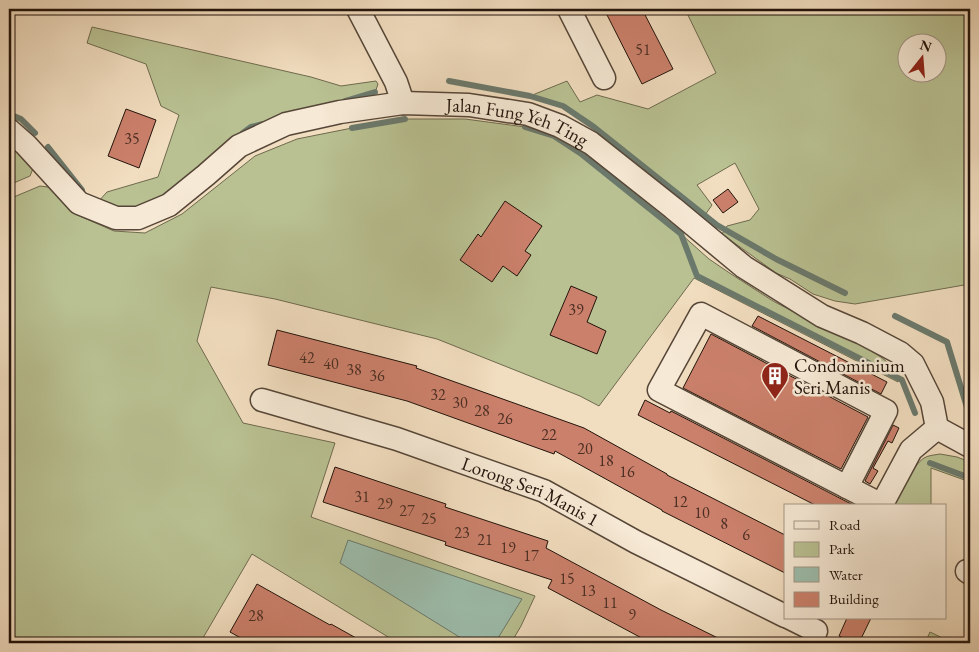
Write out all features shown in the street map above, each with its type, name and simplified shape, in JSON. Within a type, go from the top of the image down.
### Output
[{"type":"street","points":[[358,9],[396,82],[403,103]]},
{"type":"street","points":[[569,9],[604,78]]},
{"type":"street","name":"Jalan Fung Yeh Ting","points":[[9,130],[26,145],[79,203],[116,218],[138,218],[168,205],[239,146],[286,124],[340,112],[403,103],[468,105],[528,114],[560,126],[591,144],[744,267],[822,316],[900,352],[913,364],[932,402],[937,428]]},
{"type":"street","points":[[847,487],[886,411],[701,314],[659,390],[847,487],[880,504]]},
{"type":"street","name":"Lorong Seri Manis 1","points":[[262,400],[397,439],[544,491],[636,542],[784,616]]},
{"type":"street","points":[[883,504],[911,450],[937,428],[970,446]]},
{"type":"street","points":[[794,620],[816,631]]},
{"type":"green space","points":[[685,9],[970,9],[970,284],[855,304],[835,301],[813,294],[790,279],[776,273],[722,234],[727,226],[750,220],[759,209],[735,163],[697,185],[712,205],[705,215],[594,127],[563,106],[530,96],[567,81],[580,102],[597,95],[648,109],[716,73]]},
{"type":"green space","points":[[92,27],[311,77],[341,86],[376,81],[378,84],[374,96],[319,110],[149,210],[96,204],[107,192],[158,177],[179,115],[161,106],[146,64],[87,43]]},
{"type":"green space","points":[[405,119],[465,119],[525,127],[554,136],[580,153],[681,234],[709,259],[731,274],[773,301],[881,357],[897,373],[898,382],[694,278],[599,406],[580,396],[437,339],[275,299],[211,287],[197,341],[243,423],[335,443],[311,517],[535,596],[521,626],[511,643],[398,643],[252,554],[200,643],[9,643],[9,199],[40,186],[48,187],[55,190],[75,214],[114,231],[145,233],[182,214],[255,156],[297,139]]},
{"type":"green space","points":[[9,141],[34,166],[30,176],[9,185]]},
{"type":"green space","points":[[940,454],[970,462],[970,482],[931,468],[931,504],[894,504],[916,467],[928,456]]},
{"type":"green space","points":[[930,632],[953,643],[925,643]]},
{"type":"water","points":[[348,540],[522,599],[495,643],[469,643],[340,563]]},
{"type":"building","points":[[604,9],[642,9],[673,69],[642,84]]},
{"type":"building","points":[[126,109],[156,120],[139,168],[108,156]]},
{"type":"building","points":[[728,189],[738,202],[723,213],[713,200]]},
{"type":"building","points":[[505,201],[542,226],[525,251],[531,255],[517,276],[503,266],[492,282],[460,260],[478,234],[481,237]]},
{"type":"building","points":[[571,286],[597,297],[587,322],[606,331],[597,354],[550,335]]},
{"type":"building","points":[[758,316],[887,382],[881,394],[752,326]]},
{"type":"building","points":[[277,330],[417,366],[416,368],[584,428],[667,475],[784,534],[784,572],[662,511],[555,451],[554,454],[407,401],[268,365]]},
{"type":"building","name":"Condominium Seri Manis","points":[[711,334],[868,417],[841,469],[683,388]]},
{"type":"building","points":[[645,400],[670,413],[671,411],[851,504],[813,504],[638,415]]},
{"type":"building","points":[[893,425],[899,428],[892,443],[888,441],[873,468],[878,471],[870,484],[865,481]]},
{"type":"building","points":[[335,467],[446,504],[445,507],[548,541],[546,548],[661,610],[728,643],[651,643],[548,588],[552,580],[445,545],[446,542],[323,502]]},
{"type":"building","points":[[257,584],[365,643],[250,643],[230,632]]},
{"type":"building","points":[[846,620],[870,620],[859,643],[854,643],[839,636]]},
{"type":"waterway","points":[[449,81],[530,96],[563,106],[594,127],[717,225],[776,259],[845,293]]},
{"type":"waterway","points":[[345,101],[375,92]]},
{"type":"waterway","points":[[9,114],[21,119],[35,133]]},
{"type":"waterway","points":[[352,128],[405,119]]},
{"type":"waterway","points":[[243,133],[251,127],[263,124]]},
{"type":"waterway","points":[[525,127],[554,136],[580,153],[681,234],[697,276],[902,380],[915,413]]},
{"type":"waterway","points":[[48,147],[82,190]]},
{"type":"waterway","points":[[895,316],[947,342],[970,417]]},
{"type":"waterway","points":[[930,463],[970,478]]},
{"type":"place","name":"Condominium Seri Manis","points":[[775,400]]}]
